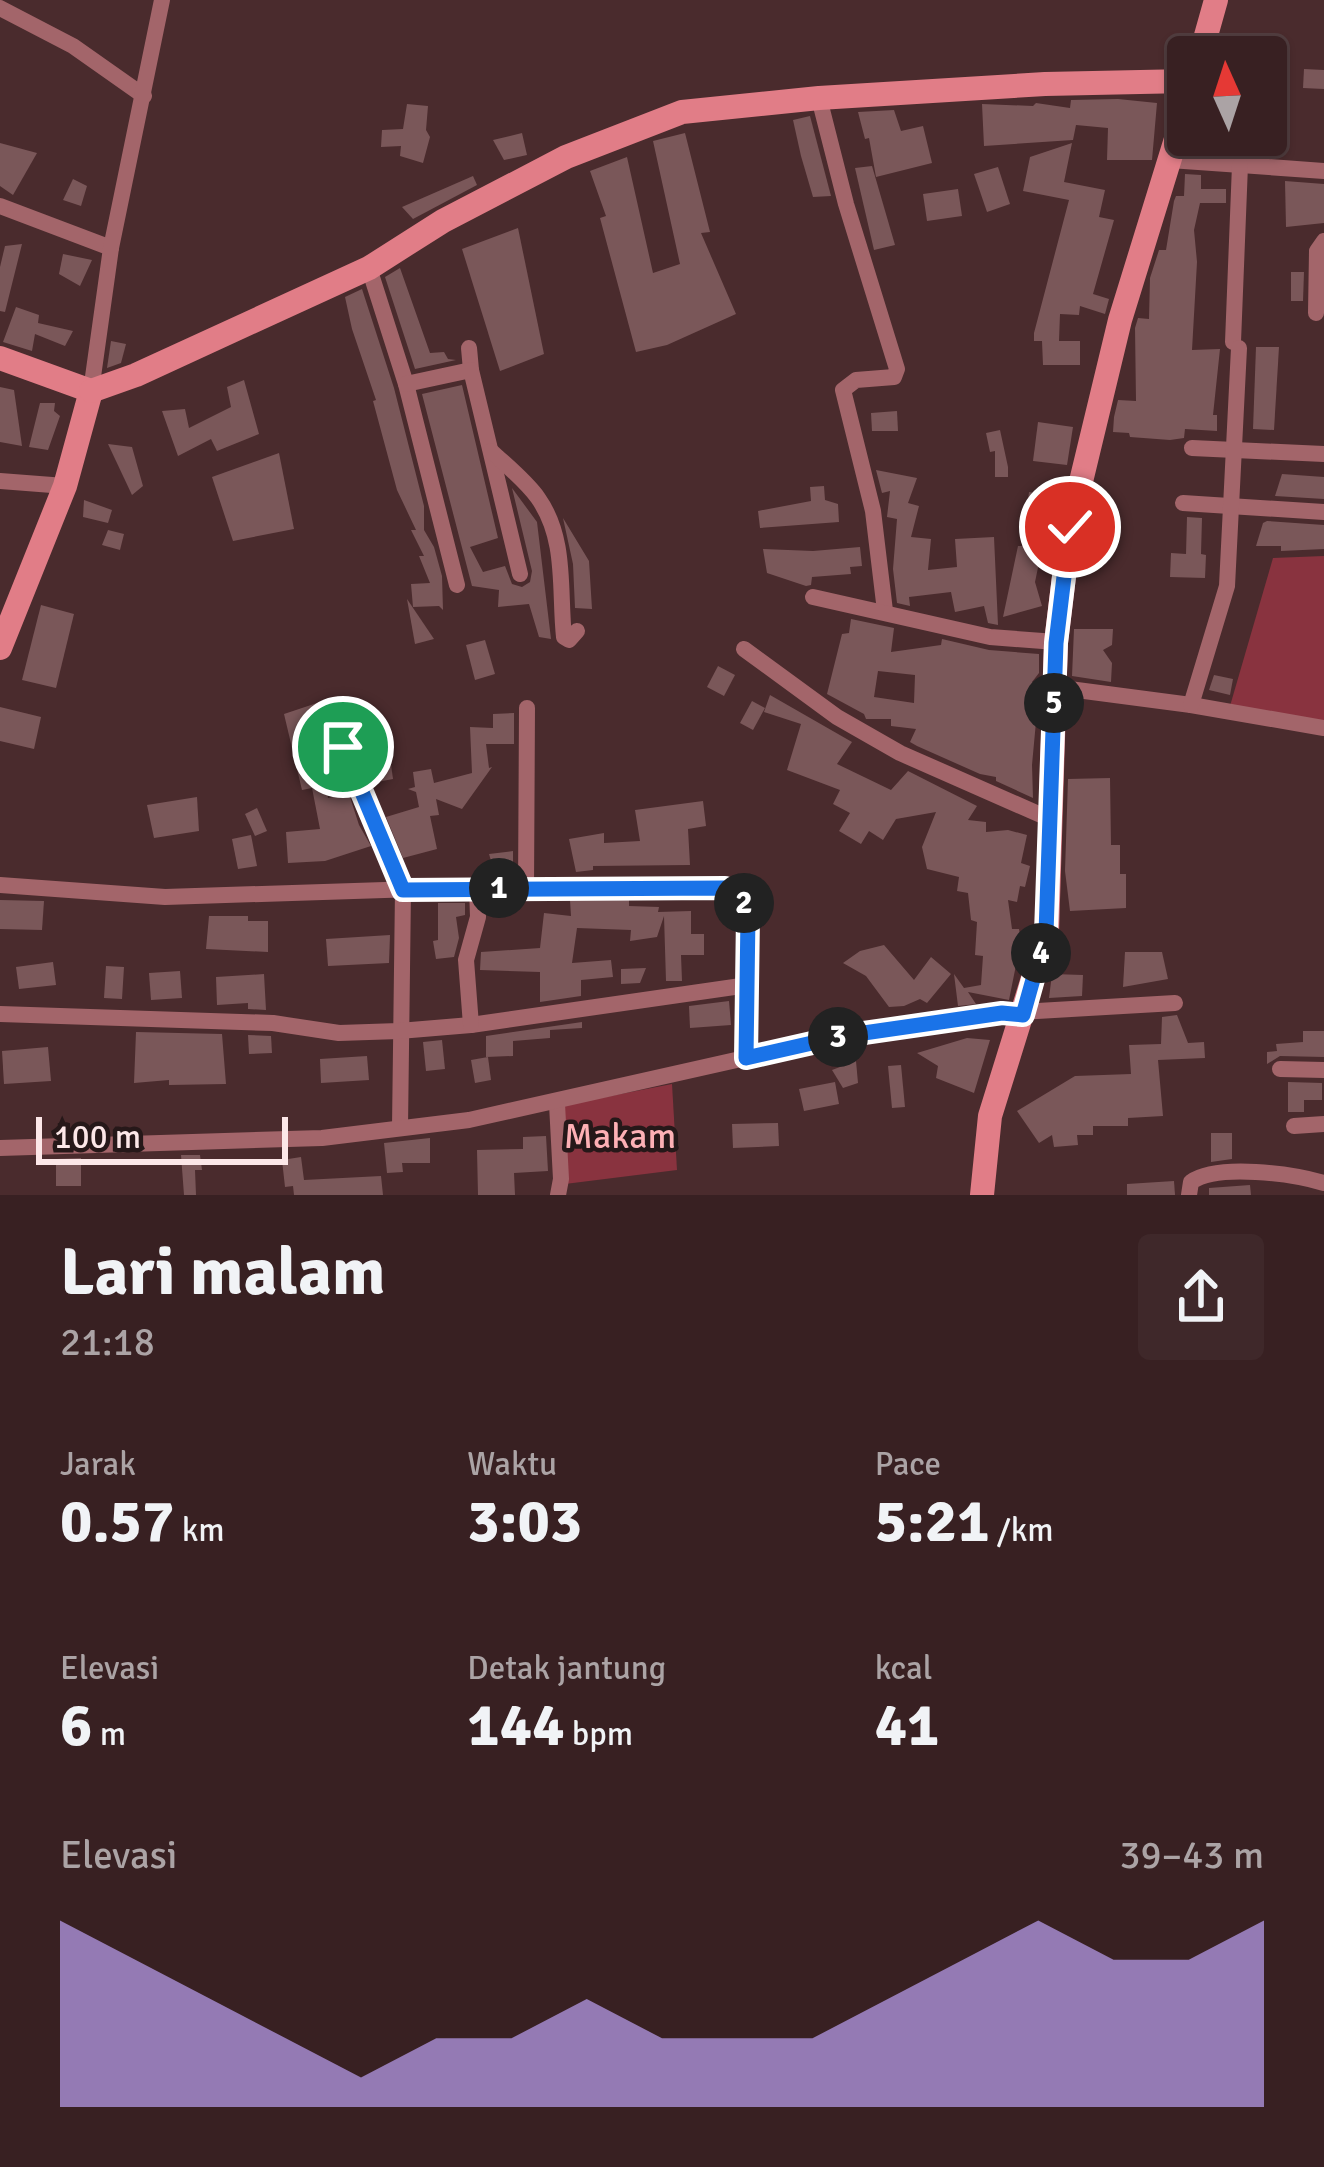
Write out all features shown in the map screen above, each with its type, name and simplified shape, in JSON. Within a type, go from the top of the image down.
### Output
[{"type":"main road","points":[[1207,36],[1216,0]]},
{"type":"main road","points":[[0,358],[91,391],[369,268],[443,221],[566,157],[632,129],[711,107],[1045,84],[1167,81]]},
{"type":"main road","points":[[982,1195],[985,1138],[1046,933],[1056,643],[1078,490],[1120,320],[1171,156]]},
{"type":"main road","points":[[0,648],[65,486],[91,391]]},
{"type":"street","points":[[91,391],[111,248],[162,0]]},
{"type":"street","points":[[0,8],[74,46],[144,96]]},
{"type":"street","points":[[819,98],[897,369],[894,377],[856,380],[843,390],[873,511],[885,611]]},
{"type":"street","points":[[1170,160],[1324,171]]},
{"type":"street","points":[[1191,705],[1224,605],[1240,165]]},
{"type":"street","points":[[0,206],[111,248]]},
{"type":"street","points":[[1316,313],[1317,251],[1324,241]]},
{"type":"street","points":[[369,268],[406,384],[457,585]]},
{"type":"street","points":[[470,349],[520,574]]},
{"type":"street","points":[[406,384],[471,370]]},
{"type":"street","points":[[1192,448],[1324,454]]},
{"type":"street","points":[[490,450],[530,488],[550,518],[558,538],[564,638],[569,640],[577,631]]},
{"type":"street","points":[[0,481],[65,486]]},
{"type":"street","points":[[1184,502],[1324,512]]},
{"type":"street","points":[[813,597],[991,637],[1056,643]]},
{"type":"street","points":[[744,649],[838,717],[900,753],[1050,819]]},
{"type":"street","points":[[1054,687],[1324,728]]},
{"type":"street","points":[[526,890],[527,708]]},
{"type":"street","points":[[343,747],[403,890],[400,1128]]},
{"type":"street","points":[[0,886],[165,897],[477,887],[725,888],[738,894],[748,915],[746,1058]]},
{"type":"street","points":[[471,1025],[466,960],[478,917],[477,887]]},
{"type":"street","points":[[0,1014],[273,1023],[339,1033],[399,1031],[748,985]]},
{"type":"street","points":[[0,1148],[322,1138],[469,1120],[557,1104],[843,1036],[1002,1013],[1175,1003]]},
{"type":"street","points":[[1280,1069],[1324,1070]]},
{"type":"street","points":[[557,1104],[558,1195]]},
{"type":"street","points":[[1294,1126],[1324,1124]]},
{"type":"street","points":[[1189,1195],[1194,1179],[1214,1174],[1271,1173],[1324,1183]]},
{"type":"green space","points":[[1324,556],[1324,724],[1230,706],[1273,558]]},
{"type":"green space","name":"Makam","points":[[672,1084],[677,1170],[565,1184],[559,1106]]},
{"type":"building","points":[[1304,69],[1324,70],[1324,89],[1303,88]]},
{"type":"building","points":[[1071,100],[1157,103],[1152,160],[1107,160],[1108,128],[1076,125],[1073,140],[984,146],[982,104],[1070,108]]},
{"type":"building","points":[[407,104],[428,106],[430,137],[423,163],[400,156],[401,146],[381,147],[382,130],[403,129]]},
{"type":"building","points":[[894,110],[901,131],[923,126],[932,163],[876,177],[869,138],[865,139],[858,112]]},
{"type":"building","points":[[810,116],[831,196],[813,197],[801,156],[793,120]]},
{"type":"building","points":[[522,133],[527,155],[504,160],[493,140]]},
{"type":"building","points":[[685,133],[710,232],[701,233],[736,314],[667,345],[636,352],[600,218],[606,216],[590,171],[627,157],[653,273],[680,264],[653,141]]},
{"type":"building","points":[[0,143],[37,153],[13,195],[0,186]]},
{"type":"building","points":[[1072,143],[1064,182],[1105,190],[1099,217],[1114,220],[1093,294],[1109,299],[1105,314],[1080,306],[1079,315],[1060,314],[1059,341],[1080,341],[1080,365],[1043,365],[1042,341],[1034,341],[1034,333],[1069,200],[1023,191],[1030,157]]},
{"type":"building","points":[[872,166],[895,245],[874,250],[855,168]]},
{"type":"building","points":[[998,167],[1010,204],[987,212],[974,174]]},
{"type":"building","points":[[1185,174],[1201,175],[1201,189],[1226,189],[1226,203],[1200,203],[1194,230],[1192,350],[1220,349],[1213,415],[1217,415],[1217,431],[1185,429],[1184,438],[1170,440],[1130,437],[1113,432],[1114,417],[1118,400],[1136,401],[1135,328],[1138,318],[1149,319],[1150,278],[1159,250],[1166,250],[1174,201],[1184,196]]},
{"type":"building","points":[[473,176],[477,185],[413,219],[402,207]]},
{"type":"building","points":[[73,179],[87,186],[81,206],[63,200]]},
{"type":"building","points":[[1285,181],[1324,184],[1324,223],[1286,227]]},
{"type":"building","points":[[958,189],[962,216],[927,221],[923,194]]},
{"type":"building","points":[[518,228],[544,354],[500,371],[462,249]]},
{"type":"building","points":[[22,244],[5,312],[0,311],[5,246]]},
{"type":"building","points":[[63,254],[92,260],[80,286],[59,274]]},
{"type":"building","points":[[400,268],[430,353],[444,352],[448,359],[456,360],[415,369],[385,277]]},
{"type":"building","points":[[1291,272],[1304,272],[1303,301],[1291,301]]},
{"type":"building","points":[[362,289],[394,388],[424,506],[424,530],[442,576],[443,610],[413,607],[411,584],[430,583],[411,530],[416,530],[397,490],[376,400],[352,329],[345,297]]},
{"type":"building","points":[[16,307],[39,315],[38,323],[73,331],[65,346],[35,334],[32,351],[3,342]]},
{"type":"building","points":[[111,341],[126,344],[121,363],[107,368]]},
{"type":"building","points":[[1256,347],[1279,347],[1274,430],[1253,429]]},
{"type":"building","points":[[244,380],[259,434],[217,451],[211,439],[178,456],[162,411],[185,409],[189,428],[231,407],[227,387]]},
{"type":"building","points":[[462,385],[498,538],[470,547],[483,572],[505,566],[512,584],[522,587],[530,582],[532,571],[512,488],[537,522],[551,639],[539,637],[529,604],[498,607],[499,590],[472,586],[422,394]]},
{"type":"building","points":[[0,387],[14,390],[22,446],[0,442]]},
{"type":"building","points":[[40,403],[55,403],[54,411],[60,416],[48,450],[29,447]]},
{"type":"building","points":[[897,411],[898,431],[872,431],[871,413]]},
{"type":"building","points":[[1038,422],[1073,427],[1067,465],[1033,461]]},
{"type":"building","points":[[1000,430],[1008,477],[995,477],[995,451],[990,452],[986,433]]},
{"type":"building","points":[[108,444],[132,447],[143,486],[132,495]]},
{"type":"building","points":[[279,453],[294,529],[233,541],[212,477]]},
{"type":"building","points":[[876,470],[917,478],[908,503],[919,506],[911,537],[931,539],[928,570],[957,567],[955,539],[994,537],[998,625],[988,623],[984,606],[955,612],[951,592],[909,597],[910,606],[897,603],[893,569],[897,519],[887,517],[890,491],[882,493]]},
{"type":"building","points":[[1282,474],[1324,477],[1324,499],[1275,496]]},
{"type":"building","points":[[824,486],[825,500],[838,504],[839,522],[760,528],[758,511],[811,501],[810,487]]},
{"type":"building","points":[[1029,492],[1048,495],[1035,582],[1042,606],[1003,617],[1018,546],[1022,546]]},
{"type":"building","points":[[84,500],[112,510],[108,523],[83,517]]},
{"type":"building","points":[[1187,517],[1202,518],[1205,578],[1170,577],[1171,553],[1186,554]]},
{"type":"building","points":[[563,518],[589,561],[592,609],[575,608],[573,564]]},
{"type":"building","points":[[1267,521],[1324,525],[1324,549],[1281,551],[1281,546],[1256,546]]},
{"type":"building","points":[[108,530],[124,534],[120,550],[102,545]]},
{"type":"building","points":[[860,547],[862,566],[850,567],[851,574],[812,577],[811,585],[806,586],[767,573],[763,549],[813,551]]},
{"type":"building","points":[[407,599],[434,639],[415,644]]},
{"type":"building","points":[[41,605],[74,614],[56,688],[22,680]]},
{"type":"building","points":[[851,619],[894,628],[891,652],[941,645],[942,639],[989,650],[1039,654],[1039,673],[1032,682],[1038,684],[1032,711],[1037,711],[1033,798],[996,777],[910,742],[916,729],[891,726],[891,719],[866,719],[827,694],[842,634],[849,633]],"holes":[[[878,671],[915,675],[914,703],[874,697]]]},
{"type":"building","points":[[1074,629],[1113,629],[1112,645],[1103,650],[1112,663],[1111,682],[1072,676]]},
{"type":"building","points":[[485,640],[495,674],[475,680],[466,645]]},
{"type":"building","points":[[718,666],[735,675],[724,696],[707,687]]},
{"type":"building","points":[[1214,675],[1233,679],[1230,695],[1209,690]]},
{"type":"building","points":[[770,695],[852,742],[837,764],[891,790],[908,771],[977,806],[968,820],[986,822],[986,832],[1008,830],[1027,835],[1021,863],[1030,866],[1025,887],[1020,886],[1017,902],[1008,900],[1012,929],[1019,929],[1021,940],[1009,1000],[968,992],[976,1004],[958,1006],[954,974],[964,988],[981,985],[983,956],[975,955],[977,922],[971,920],[968,893],[957,891],[959,877],[927,869],[922,847],[936,812],[896,819],[883,840],[869,831],[861,844],[839,831],[850,813],[833,804],[840,790],[787,770],[801,724],[764,712]]},
{"type":"building","points":[[323,701],[325,714],[354,710],[357,736],[339,735],[319,747],[328,798],[349,794],[371,846],[325,861],[288,863],[286,832],[320,829],[312,788],[302,790],[284,714]]},
{"type":"building","points":[[752,701],[765,708],[753,730],[740,723]]},
{"type":"building","points":[[0,707],[41,717],[34,749],[0,741]]},
{"type":"building","points":[[514,713],[514,744],[486,744],[492,767],[462,809],[436,799],[439,815],[430,816],[437,849],[403,858],[386,817],[419,807],[416,792],[408,789],[415,787],[413,772],[431,769],[434,783],[472,773],[470,727],[493,728],[493,714]]},
{"type":"building","points":[[390,757],[393,779],[372,783],[363,761]]},
{"type":"building","points":[[1110,778],[1111,845],[1120,845],[1126,908],[1070,911],[1065,871],[1068,779]]},
{"type":"building","points":[[197,797],[199,831],[154,838],[147,805]]},
{"type":"building","points":[[703,801],[706,826],[688,829],[690,865],[593,866],[593,870],[576,872],[569,839],[604,833],[604,843],[640,841],[635,810]]},
{"type":"building","points":[[257,808],[267,831],[255,836],[245,814]]},
{"type":"building","points":[[251,835],[257,866],[238,869],[232,839]]},
{"type":"building","points":[[513,851],[513,871],[495,874],[489,854]]},
{"type":"building","points":[[0,900],[44,901],[42,930],[0,929]]},
{"type":"building","points":[[490,900],[508,900],[513,914],[491,916]]},
{"type":"building","points":[[570,900],[629,900],[629,906],[659,907],[658,912],[691,911],[691,934],[704,934],[704,955],[681,955],[682,981],[666,981],[664,916],[657,937],[630,941],[631,930],[577,928],[572,963],[611,960],[613,977],[581,980],[581,996],[540,1002],[540,972],[480,970],[481,952],[540,948],[544,913],[571,916]]},
{"type":"building","points":[[438,903],[465,903],[465,915],[456,917],[459,938],[454,957],[436,959],[433,941],[438,940]]},
{"type":"building","points":[[209,916],[268,921],[268,952],[206,949]]},
{"type":"building","points":[[390,935],[389,963],[328,966],[326,939]]},
{"type":"building","points":[[884,945],[914,980],[931,957],[951,974],[927,1003],[920,999],[889,1007],[866,976],[843,963],[860,951]]},
{"type":"building","points":[[1125,952],[1162,952],[1168,979],[1123,987]]},
{"type":"building","points":[[53,962],[56,985],[19,989],[16,967]]},
{"type":"building","points":[[106,966],[124,967],[122,999],[104,998]]},
{"type":"building","points":[[646,968],[640,983],[621,984],[621,969]]},
{"type":"building","points":[[180,971],[182,998],[151,1000],[149,973]]},
{"type":"building","points":[[264,974],[266,1010],[248,1009],[248,1003],[217,1005],[216,977]]},
{"type":"building","points":[[1052,974],[1083,975],[1082,996],[1049,998]]},
{"type":"building","points":[[729,1001],[731,1025],[690,1028],[689,1006]]},
{"type":"building","points":[[1177,1015],[1188,1043],[1204,1042],[1205,1058],[1158,1060],[1163,1116],[1128,1118],[1128,1126],[1093,1126],[1093,1135],[1077,1135],[1078,1145],[1054,1147],[1052,1135],[1039,1143],[1017,1111],[1075,1076],[1131,1074],[1129,1045],[1161,1044],[1162,1017]]},
{"type":"building","points":[[582,1022],[582,1028],[550,1030],[550,1038],[513,1041],[513,1056],[486,1057],[486,1036]]},
{"type":"building","points":[[1303,1031],[1324,1031],[1324,1057],[1280,1056],[1267,1064],[1267,1052],[1277,1051],[1276,1044],[1303,1042]]},
{"type":"building","points":[[136,1032],[222,1034],[226,1084],[134,1083]]},
{"type":"building","points":[[248,1035],[271,1036],[272,1053],[249,1054]]},
{"type":"building","points":[[967,1038],[990,1040],[974,1093],[936,1078],[938,1066],[917,1053]]},
{"type":"building","points":[[442,1040],[445,1069],[426,1071],[423,1042]]},
{"type":"building","points":[[48,1047],[51,1081],[4,1084],[2,1051]]},
{"type":"building","points":[[367,1056],[369,1080],[321,1083],[320,1059]]},
{"type":"building","points":[[488,1057],[491,1080],[475,1083],[471,1060]]},
{"type":"building","points":[[856,1061],[858,1083],[843,1088],[832,1070]]},
{"type":"building","points":[[901,1065],[905,1107],[892,1108],[888,1066]]},
{"type":"building","points":[[835,1082],[839,1104],[804,1111],[799,1089]]},
{"type":"building","points":[[1288,1082],[1322,1083],[1322,1100],[1304,1100],[1304,1112],[1288,1112]]},
{"type":"building","points":[[778,1123],[779,1146],[733,1148],[732,1124]]},
{"type":"building","points":[[1211,1133],[1232,1133],[1232,1159],[1211,1162]]},
{"type":"building","points":[[546,1136],[548,1171],[514,1173],[515,1195],[478,1195],[477,1150],[523,1149],[523,1137]]},
{"type":"building","points":[[430,1138],[430,1163],[402,1163],[403,1172],[387,1173],[384,1143]]},
{"type":"building","points":[[181,1155],[200,1155],[196,1195],[184,1195]]},
{"type":"building","points":[[301,1157],[304,1180],[381,1176],[383,1195],[294,1195],[293,1186],[285,1187],[282,1160]]},
{"type":"building","points":[[81,1158],[81,1186],[56,1186],[56,1159]]},
{"type":"building","points":[[1174,1181],[1175,1195],[1127,1195],[1127,1184]]},
{"type":"building","points":[[1250,1185],[1251,1195],[1209,1195],[1209,1188]]},
{"type":"route","points":[[343,747],[403,890],[725,888],[738,894],[748,915],[746,1058],[843,1036],[1002,1013],[1023,1015],[1049,905],[1056,643],[1070,527]]}]
